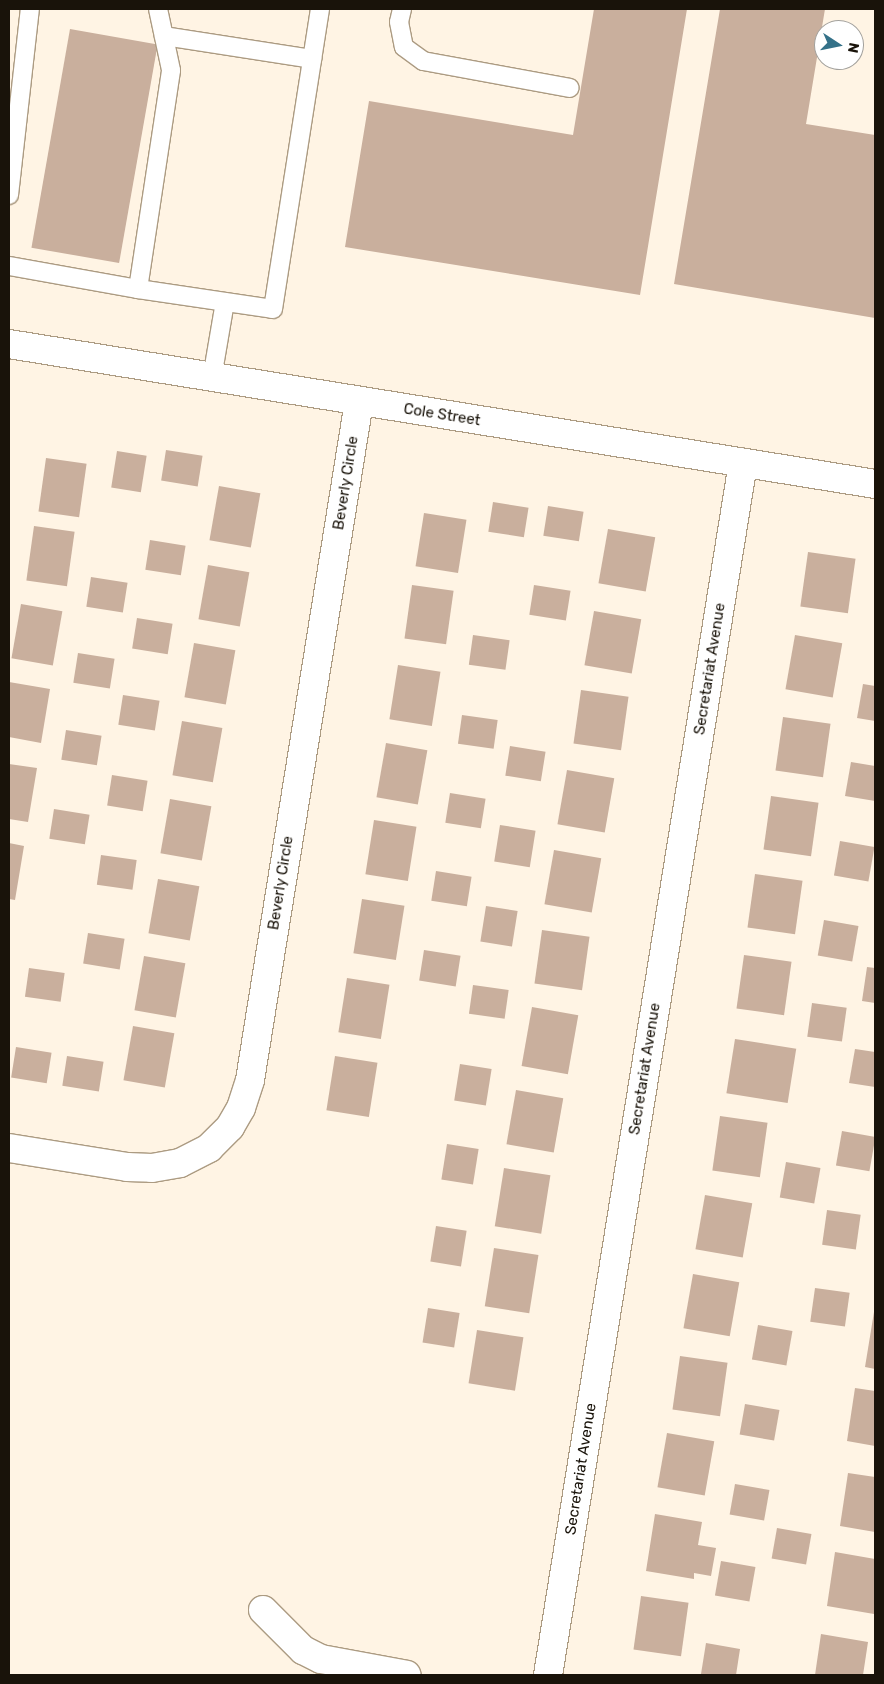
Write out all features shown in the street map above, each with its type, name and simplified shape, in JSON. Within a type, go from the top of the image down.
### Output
[{"type":"street","name":"Cole Street","points":[[9,344],[875,484]]},
{"type":"street","name":"Beverly Circle","points":[[9,1148],[127,1167],[152,1168],[180,1163],[209,1148],[230,1127],[241,1108],[250,1080],[359,402]]},
{"type":"street","name":"Secretariat Avenue","points":[[548,1675],[743,463]]},
{"type":"street","points":[[264,1610],[303,1650],[321,1659],[407,1675]]},
{"type":"lane","points":[[9,195],[30,9]]},
{"type":"lane","points":[[138,289],[171,70],[158,9]]},
{"type":"lane","points":[[9,266],[138,289],[273,309],[320,9]]},
{"type":"lane","points":[[402,9],[399,22],[404,47],[423,61],[570,88]]},
{"type":"lane","points":[[164,36],[312,59]]},
{"type":"lane","points":[[212,378],[224,302]]},
{"type":"building","points":[[594,9],[687,9],[640,295],[345,247],[369,101],[573,135]]},
{"type":"building","points":[[720,9],[825,9],[823,20],[814,20],[815,70],[806,124],[875,135],[875,318],[674,284]]},
{"type":"building","points":[[70,29],[158,44],[119,263],[31,248]]},
{"type":"building","points":[[166,450],[203,456],[198,486],[161,481]]},
{"type":"building","points":[[117,451],[147,456],[141,492],[111,488]]},
{"type":"building","points":[[46,458],[87,464],[79,517],[38,511]]},
{"type":"building","points":[[219,486],[260,493],[251,547],[209,540]]},
{"type":"building","points":[[493,502],[529,508],[524,537],[488,532]]},
{"type":"building","points":[[548,506],[584,512],[579,541],[543,536]]},
{"type":"building","points":[[424,513],[466,520],[458,573],[416,566]]},
{"type":"building","points":[[34,526],[75,532],[67,586],[26,580]]},
{"type":"building","points":[[608,529],[655,537],[646,591],[598,583]]},
{"type":"building","points":[[150,540],[186,546],[181,575],[145,570]]},
{"type":"building","points":[[808,552],[856,559],[848,613],[800,606]]},
{"type":"building","points":[[208,565],[249,572],[240,626],[198,619]]},
{"type":"building","points":[[91,577],[128,583],[123,612],[86,607]]},
{"type":"building","points":[[412,585],[454,591],[446,644],[404,638]]},
{"type":"building","points":[[534,585],[571,591],[566,620],[529,615]]},
{"type":"building","points":[[21,604],[62,611],[53,665],[11,658]]},
{"type":"building","points":[[594,611],[641,619],[632,673],[584,665]]},
{"type":"building","points":[[137,618],[173,624],[168,654],[132,649]]},
{"type":"building","points":[[473,635],[510,640],[505,670],[469,665]]},
{"type":"building","points":[[795,635],[842,643],[833,697],[785,689]]},
{"type":"building","points":[[194,643],[235,650],[226,704],[184,697]]},
{"type":"building","points":[[78,653],[115,659],[110,688],[73,683]]},
{"type":"building","points":[[398,665],[440,672],[432,726],[389,719]]},
{"type":"building","points":[[9,682],[50,689],[41,743],[9,737]]},
{"type":"building","points":[[863,684],[875,686],[875,721],[857,718]]},
{"type":"building","points":[[581,690],[629,697],[621,750],[573,743]]},
{"type":"building","points":[[123,695],[160,701],[155,730],[118,725]]},
{"type":"building","points":[[462,715],[498,720],[494,749],[458,744]]},
{"type":"building","points":[[783,717],[831,724],[823,777],[775,770]]},
{"type":"building","points":[[182,721],[222,728],[213,782],[172,775]]},
{"type":"building","points":[[66,730],[102,736],[97,765],[61,760]]},
{"type":"building","points":[[386,743],[427,750],[418,804],[376,797]]},
{"type":"building","points":[[510,746],[546,752],[541,781],[505,776]]},
{"type":"building","points":[[851,762],[875,766],[875,801],[845,796]]},
{"type":"building","points":[[9,764],[37,768],[28,822],[9,819]]},
{"type":"building","points":[[567,770],[614,778],[605,832],[557,824]]},
{"type":"building","points":[[112,775],[148,781],[143,811],[107,806]]},
{"type":"building","points":[[450,793],[486,799],[481,828],[445,823]]},
{"type":"building","points":[[771,796],[819,803],[811,856],[763,849]]},
{"type":"building","points":[[170,799],[211,806],[202,860],[160,853]]},
{"type":"building","points":[[54,809],[90,815],[85,844],[49,839]]},
{"type":"building","points":[[374,820],[416,827],[408,881],[365,874]]},
{"type":"building","points":[[500,825],[536,831],[530,867],[494,862]]},
{"type":"building","points":[[840,841],[874,847],[868,882],[834,875]]},
{"type":"building","points":[[9,843],[24,846],[15,900],[9,899]]},
{"type":"building","points":[[554,850],[601,858],[592,912],[544,904]]},
{"type":"building","points":[[101,855],[137,860],[132,890],[97,885]]},
{"type":"building","points":[[436,871],[472,877],[467,906],[431,901]]},
{"type":"building","points":[[755,874],[803,881],[795,934],[747,927]]},
{"type":"building","points":[[158,879],[199,886],[190,940],[148,933]]},
{"type":"building","points":[[362,899],[404,906],[396,960],[353,953]]},
{"type":"building","points":[[486,906],[518,911],[512,947],[480,942]]},
{"type":"building","points":[[824,920],[858,926],[852,962],[818,955]]},
{"type":"building","points":[[542,930],[590,937],[582,990],[534,983]]},
{"type":"building","points":[[88,933],[125,939],[120,969],[83,964]]},
{"type":"building","points":[[424,950],[461,956],[456,986],[419,981]]},
{"type":"building","points":[[744,955],[792,962],[784,1015],[736,1008]]},
{"type":"building","points":[[144,956],[185,963],[176,1017],[134,1010]]},
{"type":"building","points":[[867,967],[875,968],[875,1003],[862,1001]]},
{"type":"building","points":[[29,968],[65,973],[61,1002],[25,997]]},
{"type":"building","points":[[347,978],[389,985],[381,1039],[338,1032]]},
{"type":"building","points":[[473,985],[509,990],[505,1019],[469,1014]]},
{"type":"building","points":[[812,1003],[847,1008],[842,1042],[807,1037]]},
{"type":"building","points":[[532,1007],[578,1015],[568,1074],[522,1066]]},
{"type":"building","points":[[133,1026],[174,1033],[165,1087],[123,1080]]},
{"type":"building","points":[[735,1039],[796,1049],[788,1103],[726,1093]]},
{"type":"building","points":[[16,1047],[52,1053],[47,1083],[11,1078]]},
{"type":"building","points":[[855,1049],[875,1052],[875,1087],[849,1083]]},
{"type":"building","points":[[67,1056],[104,1062],[99,1091],[62,1086]]},
{"type":"building","points":[[335,1056],[377,1063],[369,1117],[326,1110]]},
{"type":"building","points":[[460,1064],[492,1069],[486,1106],[454,1101]]},
{"type":"building","points":[[516,1090],[563,1098],[554,1152],[506,1144]]},
{"type":"building","points":[[720,1116],[768,1123],[760,1177],[712,1170]]},
{"type":"building","points":[[842,1131],[875,1137],[869,1171],[836,1165]]},
{"type":"building","points":[[447,1144],[479,1149],[473,1185],[441,1180]]},
{"type":"building","points":[[786,1162],[820,1168],[814,1204],[780,1197]]},
{"type":"building","points":[[504,1168],[550,1175],[541,1234],[495,1226]]},
{"type":"building","points":[[705,1195],[752,1203],[743,1257],[695,1249]]},
{"type":"building","points":[[827,1210],[861,1215],[856,1249],[822,1245]]},
{"type":"building","points":[[436,1226],[467,1231],[461,1266],[430,1262]]},
{"type":"building","points":[[494,1248],[538,1255],[529,1313],[485,1306]]},
{"type":"building","points":[[693,1274],[739,1282],[730,1336],[683,1328]]},
{"type":"building","points":[[815,1288],[850,1293],[845,1327],[810,1322]]},
{"type":"building","points":[[428,1308],[460,1313],[454,1348],[423,1343]]},
{"type":"building","points":[[875,1312],[875,1369],[865,1367]]},
{"type":"building","points":[[758,1325],[792,1331],[786,1366],[752,1359]]},
{"type":"building","points":[[477,1330],[523,1337],[515,1391],[469,1383]]},
{"type":"building","points":[[680,1356],[728,1363],[720,1416],[672,1409]]},
{"type":"building","points":[[855,1388],[875,1391],[875,1446],[847,1441]]},
{"type":"building","points":[[745,1404],[779,1410],[774,1441],[740,1435]]},
{"type":"building","points":[[667,1433],[714,1441],[705,1495],[657,1487]]},
{"type":"building","points":[[848,1473],[875,1477],[875,1532],[840,1526]]},
{"type":"building","points":[[735,1484],[769,1490],[764,1521],[730,1515]]},
{"type":"building","points":[[655,1514],[702,1522],[698,1545],[716,1548],[711,1576],[694,1573],[694,1579],[646,1571]]},
{"type":"building","points":[[777,1528],[811,1534],[806,1565],[772,1559]]},
{"type":"building","points":[[835,1552],[875,1559],[874,1614],[827,1606]]},
{"type":"building","points":[[721,1561],[755,1567],[749,1602],[715,1595]]},
{"type":"building","points":[[641,1596],[689,1603],[681,1656],[633,1649]]},
{"type":"building","points":[[821,1634],[868,1642],[863,1675],[815,1675]]},
{"type":"building","points":[[706,1643],[740,1649],[736,1675],[701,1674]]}]
